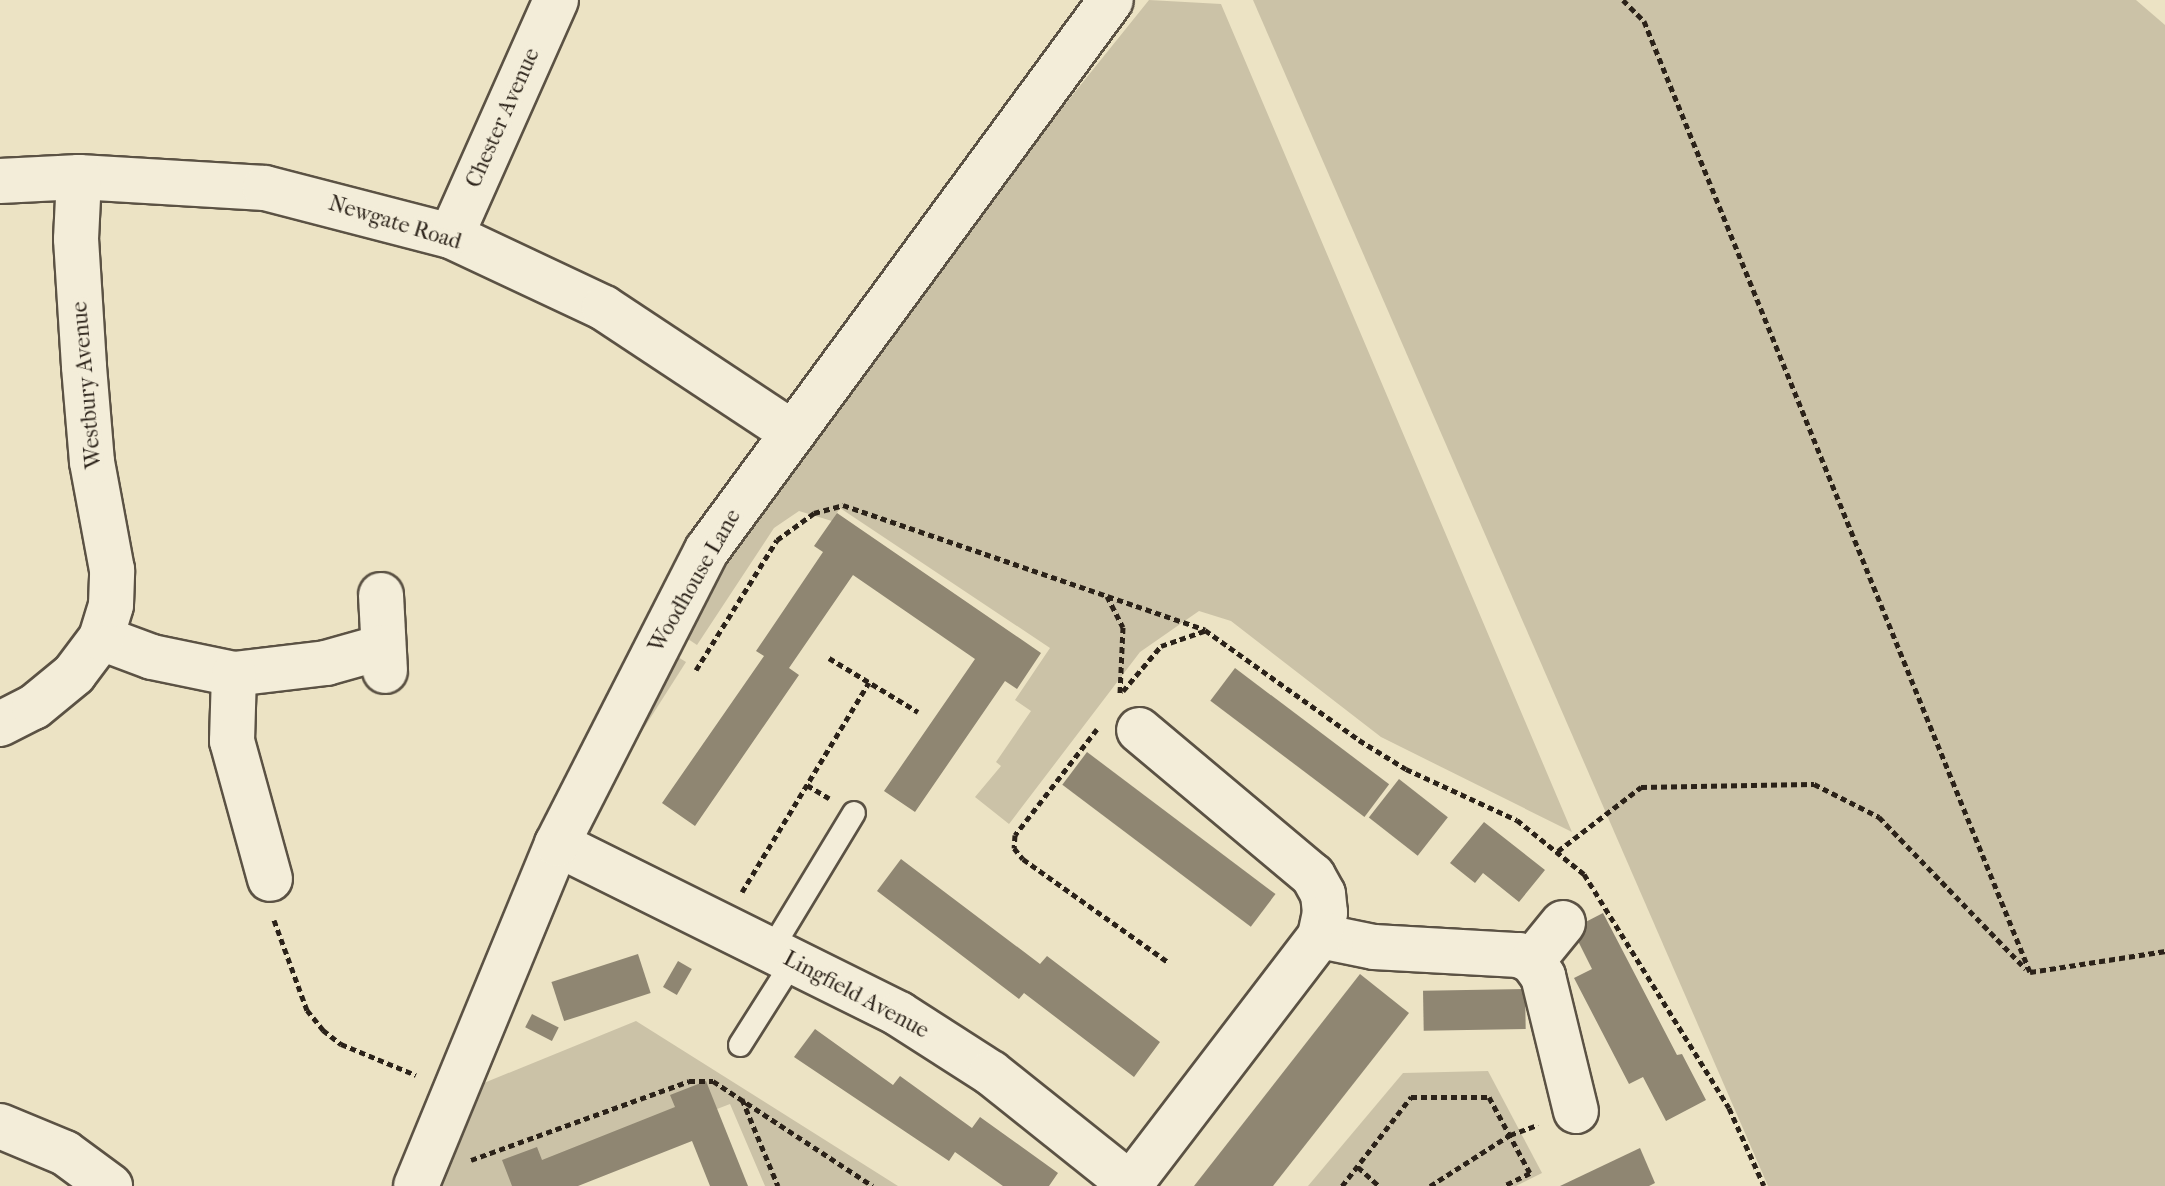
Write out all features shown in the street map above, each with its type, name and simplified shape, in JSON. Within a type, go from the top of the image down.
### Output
[{"type":"street","name":"Chester Avenue","points":[[451,236],[556,0]]},
{"type":"street","name":"Woodhouse Lane","points":[[420,1176],[557,844],[707,550],[790,431],[1111,0]]},
{"type":"street","name":"Newgate Road","points":[[0,181],[79,177],[265,188],[451,236],[604,308],[790,431]]},
{"type":"street","name":"Westbury Avenue","points":[[0,724],[34,707],[74,674],[101,638],[111,605],[112,570],[90,446],[76,239],[79,177]]},
{"type":"street","points":[[101,638],[152,657],[234,674],[384,659],[381,595]]},
{"type":"street","points":[[234,674],[232,741],[270,879]]},
{"type":"street","points":[[1119,712],[1313,876],[1323,894],[1320,936],[1374,947],[1519,955],[1532,961],[1543,976],[1576,1111]]},
{"type":"street","name":"Lingfield Avenue","points":[[557,844],[899,1014],[991,1073],[1129,1185],[1320,936]]},
{"type":"street","points":[[1532,961],[1563,923]]},
{"type":"street","points":[[0,1126],[65,1153],[110,1186]]},
{"type":"lane","points":[[740,1045],[854,813]]},
{"type":"path","points":[[1623,0],[1644,21],[2030,972]]},
{"type":"path","points":[[1107,595],[1124,638],[1119,712]]},
{"type":"path","points":[[1168,962],[1023,859],[1014,848],[1015,835],[1119,712],[1161,646],[1205,630]]},
{"type":"path","points":[[829,658],[918,712]]},
{"type":"path","points":[[720,927],[869,682]]},
{"type":"path","points":[[1558,851],[1641,787],[1814,784],[1879,817],[2030,972]]},
{"type":"path","points":[[270,879],[271,909],[285,957],[307,1010],[323,1030],[341,1044],[455,1091]]},
{"type":"path","points":[[2030,972],[2165,951]]},
{"type":"path","points":[[420,1176],[440,1172],[689,1081],[713,1081],[873,1186]]},
{"type":"path","points":[[1342,1186],[1411,1097],[1489,1097],[1530,1173],[1503,1186]]},
{"type":"path","points":[[741,1098],[778,1186]]},
{"type":"path","points":[[1430,1186],[1510,1135],[1576,1111]]},
{"type":"path","points":[[1358,1167],[1379,1186]]},
{"type":"shaded area","points":[[1149,0],[1221,4],[1572,832],[1381,737],[1231,621],[1199,611],[1140,652],[1009,824],[975,797],[1001,766],[996,762],[1031,711],[1015,700],[1050,648],[840,508],[832,521],[799,511],[774,528],[697,645],[679,633],[799,435]]},
{"type":"shaded area","points":[[1253,0],[2136,0],[2165,25],[2165,1186],[1768,1186]]},
{"type":"shaded area","points":[[668,651],[686,662],[635,742],[624,737]]},
{"type":"shaded area","points":[[636,1021],[898,1186],[765,1186],[730,1104],[518,1186],[437,1186],[479,1085]]},
{"type":"shaded area","points":[[1488,1071],[1542,1173],[1516,1186],[1308,1186],[1403,1073]]},
{"type":"building","points":[[837,513],[1041,653],[1017,689],[1005,681],[915,812],[884,791],[975,659],[853,575],[789,668],[799,675],[695,826],[662,803],[764,656],[756,651],[823,552],[814,546]]},
{"type":"building","points":[[1235,668],[1389,784],[1364,817],[1210,701]]},
{"type":"building","points":[[1087,752],[1275,894],[1251,927],[1062,785]]},
{"type":"building","points":[[1399,779],[1448,817],[1418,856],[1369,818]]},
{"type":"building","points":[[1484,822],[1545,870],[1519,902],[1483,873],[1475,883],[1450,863]]},
{"type":"building","points":[[901,859],[1040,964],[1047,956],[1160,1042],[1134,1077],[1024,993],[1019,999],[877,891]]},
{"type":"building","points":[[1603,913],[1677,1055],[1682,1054],[1706,1100],[1666,1121],[1643,1077],[1629,1084],[1574,978],[1592,969],[1572,929]]},
{"type":"building","points":[[638,954],[651,993],[564,1021],[551,982]]},
{"type":"building","points":[[678,961],[692,969],[677,995],[663,987]]},
{"type":"building","points":[[1360,974],[1409,1013],[1273,1186],[1194,1186]]},
{"type":"building","points":[[1525,989],[1526,1029],[1424,1031],[1423,991]]},
{"type":"building","points":[[532,1014],[559,1028],[552,1041],[525,1027]]},
{"type":"building","points":[[815,1029],[893,1085],[900,1076],[972,1128],[980,1117],[1058,1173],[1049,1186],[1003,1186],[955,1152],[949,1161],[794,1057]]},
{"type":"building","points":[[706,1081],[748,1186],[710,1186],[692,1141],[578,1186],[512,1186],[502,1160],[537,1147],[542,1160],[675,1107],[670,1095]]},
{"type":"building","points":[[1640,1148],[1655,1183],[1649,1186],[1560,1186]]}]
